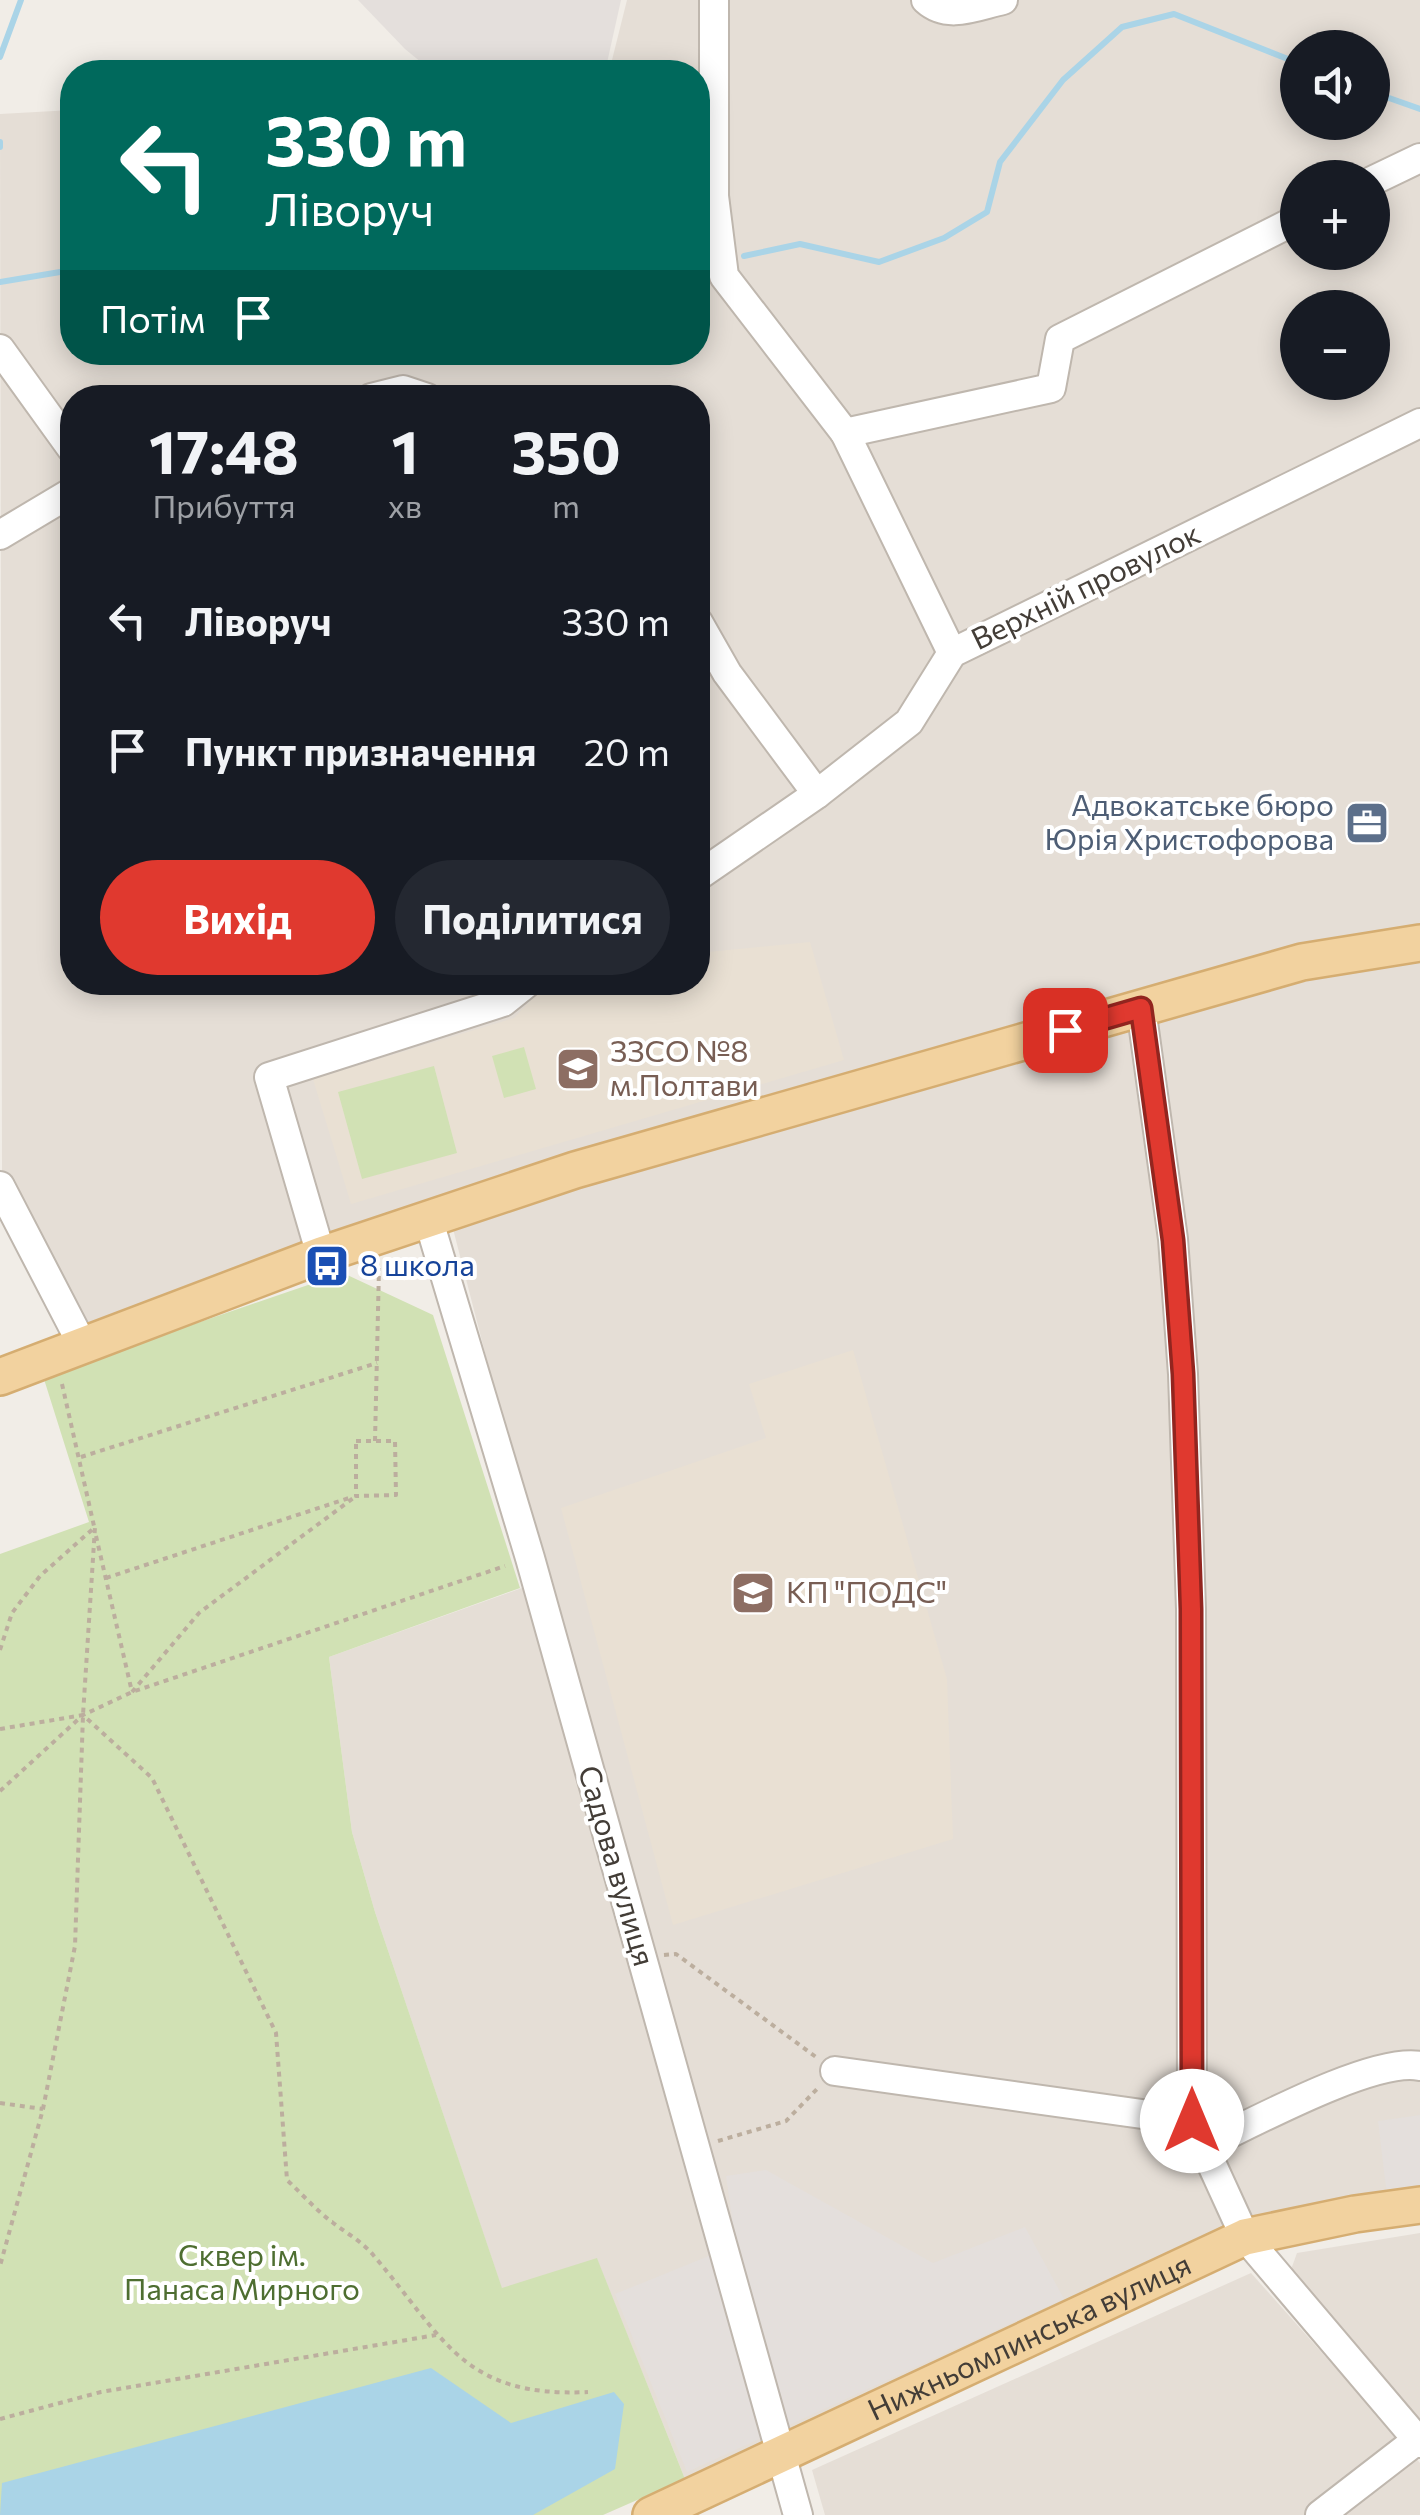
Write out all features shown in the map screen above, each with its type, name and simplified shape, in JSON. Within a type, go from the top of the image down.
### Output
[{"type":"main road","points":[[0,1377],[321,1254],[574,1170],[1302,962],[1420,943]]},
{"type":"main road","name":"Нижньомлинська вулиця","points":[[651,2515],[1245,2238],[1355,2214],[1420,2205]]},
{"type":"street","points":[[714,0],[714,196],[724,276],[845,433],[952,652]]},
{"type":"street","points":[[926,0],[937,10],[950,12],[1003,0]]},
{"type":"street","points":[[1390,172],[1420,158]]},
{"type":"street","points":[[845,433],[1051,388],[1060,339],[1280,228]]},
{"type":"street","points":[[0,349],[60,432]]},
{"type":"street","name":"Верхній провулок","points":[[710,868],[817,794],[909,722],[952,652],[1420,424]]},
{"type":"street","points":[[0,535],[60,499]]},
{"type":"street","points":[[710,643],[727,673],[817,794]]},
{"type":"street","points":[[710,677],[727,673]]},
{"type":"street","points":[[321,1254],[269,1077],[488,995]]},
{"type":"street","points":[[1141,1008],[1173,1240],[1183,1374],[1191,1609],[1198,2134],[1245,2238],[1419,2442],[1320,2515]]},
{"type":"street","points":[[0,1186],[70,1350]]},
{"type":"street","name":"Садова вулиця","points":[[428,1218],[530,1558],[798,2515]]},
{"type":"street","points":[[835,2070],[1198,2134],[1369,2070],[1406,2064],[1420,2066]]},
{"type":"path","points":[[375,1441],[381,1233]]},
{"type":"path","points":[[70,1350],[79,1458],[132,1692]]},
{"type":"path","points":[[79,1458],[377,1364]]},
{"type":"path","points":[[106,1578],[356,1496],[396,1495],[395,1441],[356,1441],[356,1496]]},
{"type":"path","points":[[132,1692],[199,1613],[356,1496]]},
{"type":"path","points":[[0,1650],[12,1612],[40,1576],[95,1527]]},
{"type":"path","points":[[0,2266],[43,2109],[75,1946],[82,1715],[95,1527]]},
{"type":"path","points":[[0,1730],[82,1715],[132,1692],[490,1572]]},
{"type":"path","points":[[0,1791],[82,1715]]},
{"type":"path","points":[[82,1715],[152,1778],[276,2033],[287,2180],[328,2220],[371,2252],[462,2361],[511,2386],[547,2394],[588,2392]]},
{"type":"path","points":[[642,1958],[676,1954],[835,2070],[786,2121],[694,2148]]},
{"type":"path","points":[[0,2103],[43,2109]]},
{"type":"path","points":[[0,2419],[101,2392],[436,2334]]},
{"type":"shaded area","points":[[358,0],[621,0],[608,60],[418,60]]},
{"type":"shaded area","points":[[627,0],[1420,0],[1420,931],[82,1334],[2,1171],[0,114],[60,111],[60,365],[710,365],[710,60],[612,60]]},
{"type":"shaded area","name":"ЗЗСО №8 м.Полтави","points":[[810,942],[844,1060],[351,1204],[313,1079],[514,1018],[536,995],[710,995],[710,952]]},
{"type":"shaded area","points":[[1420,960],[1420,2202],[1228,2231],[685,2479],[597,2259],[502,2289],[375,1912],[352,1832],[329,1657],[550,1578],[504,1426],[452,1225],[1304,978]]},
{"type":"shaded area","name":"КП \"ПОДС\"","points":[[853,1350],[947,1679],[953,1839],[673,1925],[561,1508],[766,1438],[749,1384]]},
{"type":"shaded area","points":[[1420,2115],[1420,2191],[1387,2196],[1378,2121]]},
{"type":"shaded area","points":[[766,2170],[933,2263],[1025,2227],[1064,2299],[687,2472],[615,2294],[736,2245],[726,2176]]},
{"type":"shaded area","points":[[1420,2233],[1420,2424],[1288,2278],[1297,2253]]},
{"type":"shaded area","points":[[1251,2273],[1420,2463],[1420,2515],[825,2515],[812,2470]]},
{"type":"green space","points":[[524,1047],[536,1089],[504,1098],[492,1056]]},
{"type":"green space","points":[[434,1066],[457,1153],[362,1179],[338,1092]]},
{"type":"green space","name":"Сквер ім. Панаса Мирного","points":[[343,1273],[433,1315],[520,1588],[329,1657],[352,1832],[375,1912],[502,2288],[597,2258],[685,2479],[603,2515],[0,2515],[0,1554],[89,1522],[43,1376]]},
{"type":"water","points":[[431,2368],[511,2423],[614,2392],[624,2404],[615,2469],[533,2515],[0,2515],[2,2483]]},
{"type":"waterway","points":[[0,57],[21,0]]},
{"type":"waterway","points":[[744,256],[800,244],[879,262],[944,238],[987,212],[1000,162],[1063,80],[1122,27],[1174,14],[1280,56]]},
{"type":"waterway","points":[[1390,98],[1420,109]]},
{"type":"waterway","points":[[0,142],[0,147]]},
{"type":"waterway","points":[[0,282],[60,272]]},
{"type":"place","name":"Адвокатське бюро Юрія Христофорова","points":[[1367,823]]},
{"type":"place","name":"ЗЗСО №8 м.Полтави","points":[[578,1069]]},
{"type":"place","name":"8 школа","points":[[327,1266]]},
{"type":"place","name":"КП \"ПОДС\"","points":[[753,1593]]},
{"type":"route","points":[[1065,1030],[1141,1008],[1173,1240],[1183,1374],[1191,1609],[1192,2121]]}]
